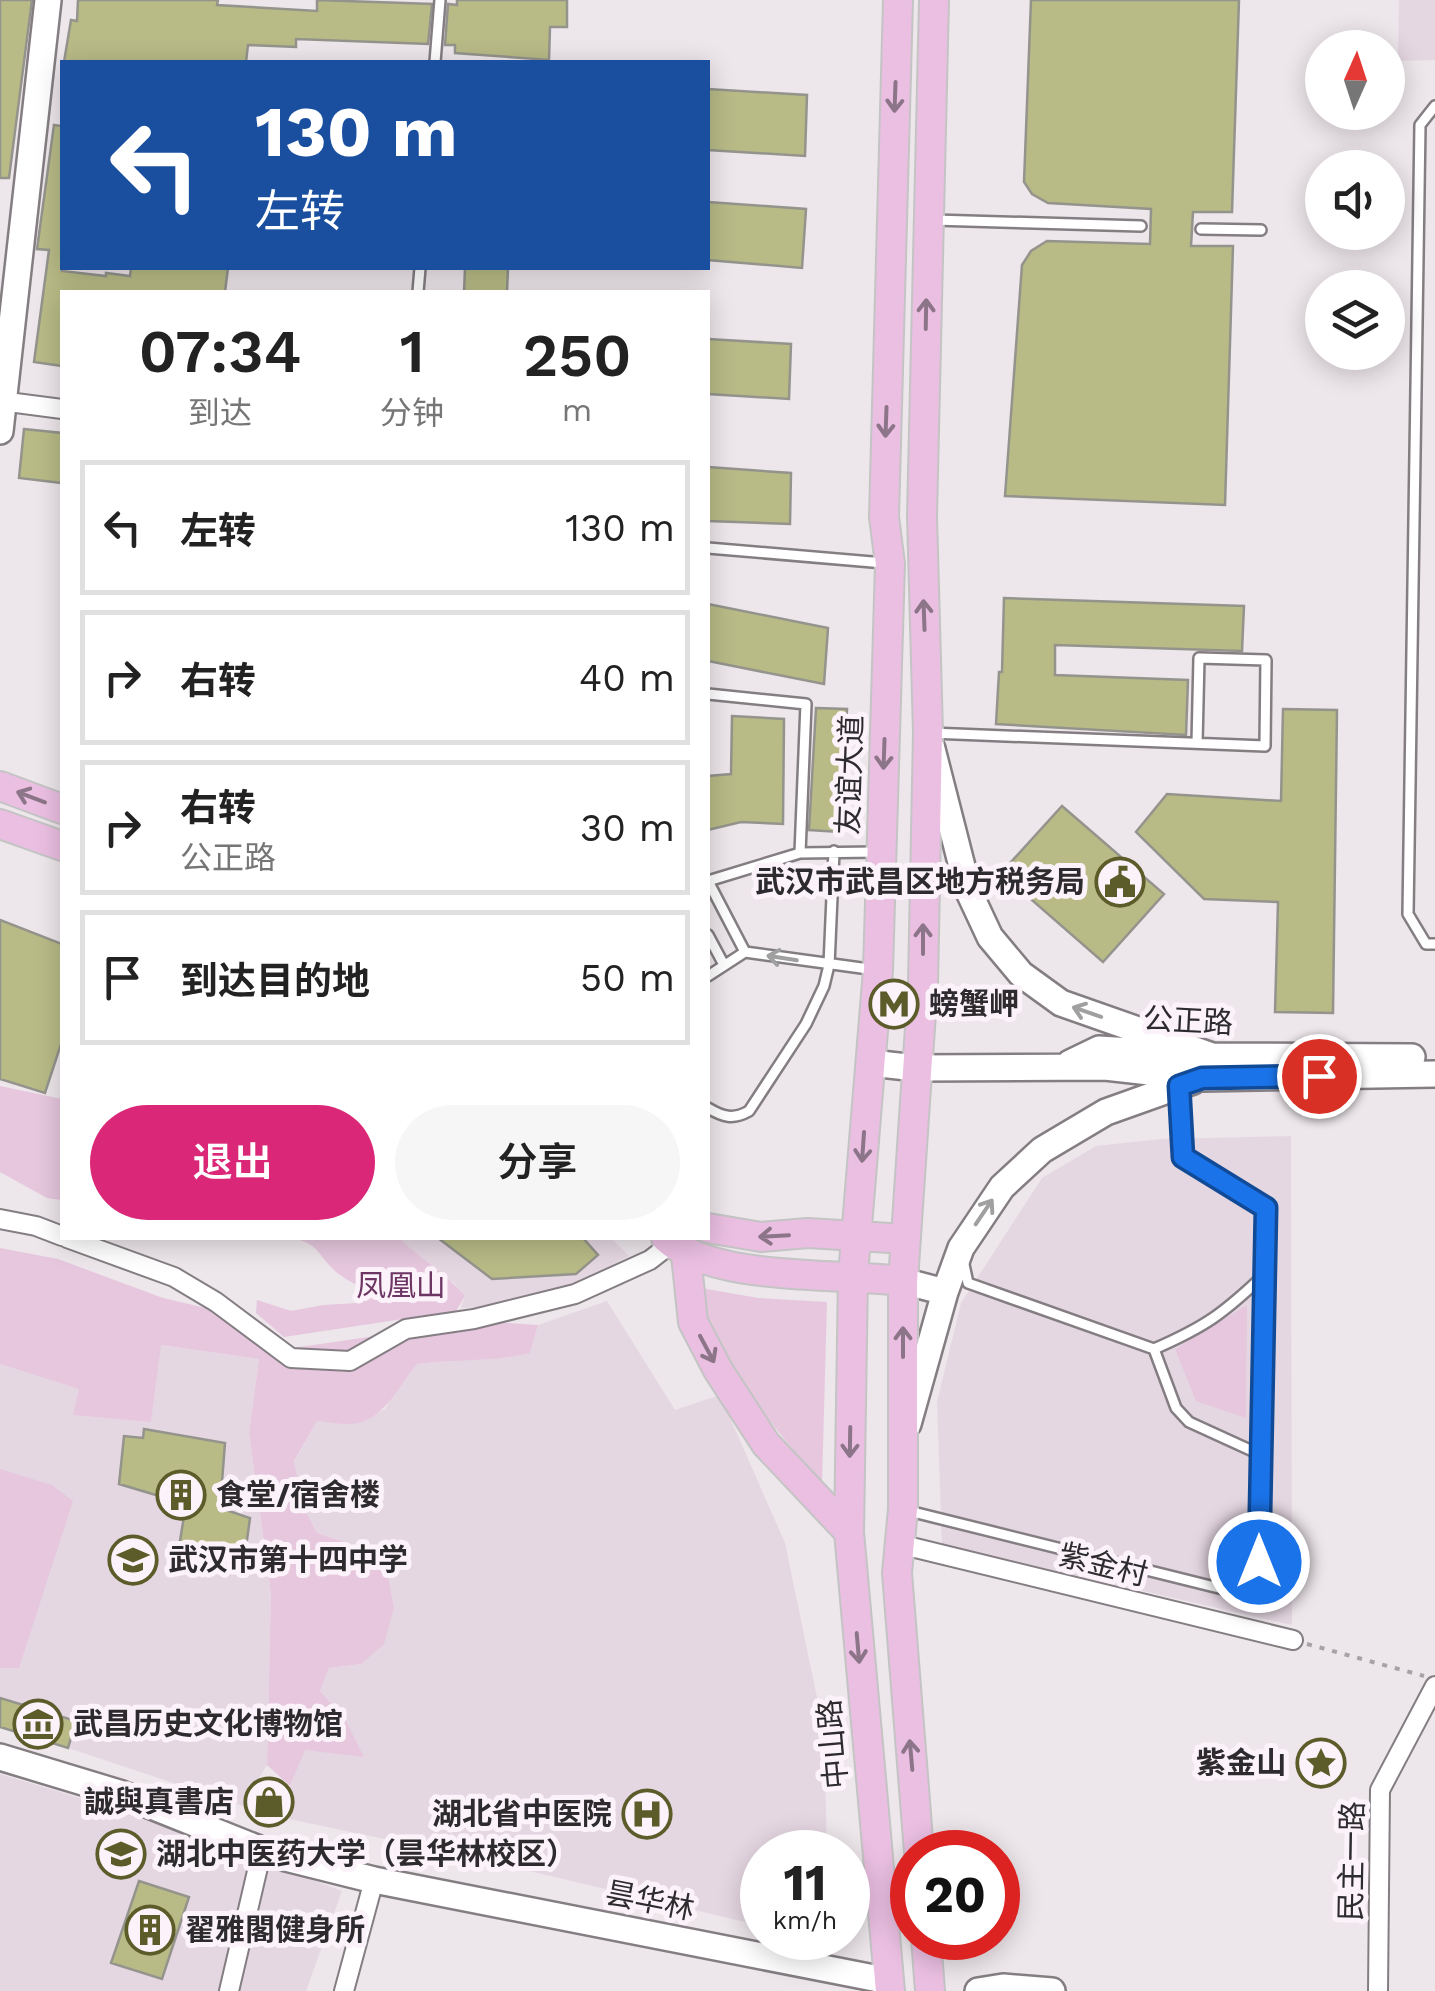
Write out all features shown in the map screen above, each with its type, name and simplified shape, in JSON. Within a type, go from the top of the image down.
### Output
[{"type":"main road","points":[[0,431],[48,0]]},
{"type":"main road","name":"友谊大道","points":[[849,1541],[853,1275],[878,970],[890,564],[884,516],[898,0]]},
{"type":"main road","points":[[917,1830],[897,1573],[902,1509],[903,1281],[923,983],[928,733],[922,516],[934,0]]},
{"type":"main road","points":[[928,733],[968,890],[990,936],[1022,974],[1061,1002],[1198,1073]]},
{"type":"main road","points":[[0,786],[60,808]]},
{"type":"main road","points":[[0,824],[60,845]]},
{"type":"main road","name":"公正路","points":[[871,1063],[916,1068],[1061,1067],[1099,1049],[1198,1073],[1435,1074]]},
{"type":"main road","name":"公正路","points":[[1198,1073],[1435,1057]]},
{"type":"main road","points":[[903,1443],[944,1292],[960,1248],[1002,1187],[1042,1150],[1106,1112],[1198,1073]]},
{"type":"main road","points":[[710,1228],[760,1237],[808,1234],[906,1239]]},
{"type":"main road","points":[[675,1245],[768,1274],[853,1275],[903,1281],[944,1292]]},
{"type":"main road","points":[[675,1245],[693,1322],[718,1370],[766,1444],[849,1541]]},
{"type":"main road","name":"中山路","points":[[849,1541],[889,1986]]},
{"type":"main road","name":"昙华林","points":[[0,1758],[119,1793],[262,1850],[374,1880],[889,1986]]},
{"type":"main road","points":[[928,1960],[930,1991]]},
{"type":"main road","points":[[978,1991],[1003,1987],[1052,1991]]},
{"type":"street","points":[[2,401],[60,409]]},
{"type":"street","points":[[0,1219],[60,1236]]},
{"type":"street","points":[[73,1240],[174,1277],[216,1302],[291,1358],[350,1361],[406,1330],[474,1319],[575,1294],[675,1245]]},
{"type":"street","name":"紫金村","points":[[900,1544],[1293,1640]]},
{"type":"street","name":"民主一路","points":[[1378,1991],[1380,1790],[1435,1682]]},
{"type":"street","points":[[229,1991],[262,1850]]},
{"type":"street","points":[[344,1991],[374,1880]]},
{"type":"lane","points":[[436,60],[440,0]]},
{"type":"lane","points":[[1435,106],[1420,125],[1408,914],[1426,944],[1435,944]]},
{"type":"lane","points":[[929,220],[1141,226]]},
{"type":"lane","points":[[1200,229],[1260,230]]},
{"type":"lane","points":[[710,548],[890,564]]},
{"type":"lane","points":[[928,733],[1265,746],[1266,660],[1199,658],[1197,743]]},
{"type":"lane","points":[[710,694],[806,704],[800,853]]},
{"type":"lane","points":[[710,1109],[724,1117],[738,1118],[749,1111],[814,1009],[829,965],[834,851]]},
{"type":"lane","points":[[710,880],[800,853],[880,852]]},
{"type":"lane","points":[[710,885],[746,952]]},
{"type":"lane","points":[[710,939],[723,964]]},
{"type":"lane","points":[[710,974],[746,952],[878,970]]},
{"type":"lane","points":[[902,1509],[1258,1598],[1266,1208],[1183,1157],[1198,1073]]},
{"type":"lane","points":[[960,1248],[968,1283],[1154,1349],[1223,1314],[1264,1275]]},
{"type":"lane","points":[[1154,1349],[1176,1408],[1189,1422],[1259,1454]]},
{"type":"path","points":[[1312,1646],[1435,1682]]},
{"type":"shaded area","points":[[1399,0],[1435,0],[1435,60],[1405,61],[1405,30],[1399,30]]},
{"type":"shaded area","points":[[1291,1136],[1292,1625],[942,1545],[937,1402],[961,1303],[1042,1178],[1096,1146],[1161,1139]]},
{"type":"shaded area","points":[[401,1240],[613,1240],[629,1256],[532,1306],[461,1308],[465,1296],[454,1283],[422,1261]]},
{"type":"shaded area","points":[[607,1301],[675,1410],[720,1395],[785,1543],[824,1731],[826,1830],[740,1830],[740,1921],[284,1818],[287,1795],[304,1749],[345,1719],[320,1691],[329,1668],[361,1664],[394,1608],[388,1576],[364,1549],[317,1533],[303,1506],[294,1462],[317,1421],[358,1423],[385,1409],[417,1364],[530,1353],[538,1325]]},
{"type":"shaded area","name":"武汉市第十四中学","points":[[160,1345],[259,1359],[249,1433],[271,1593],[267,1765],[254,1786],[249,1808],[68,1748],[76,1721],[0,1698],[0,1364],[80,1389],[74,1415],[151,1421]]},
{"type":"shaded area","name":"湖北中医药大学（昙华林校区）","points":[[0,1774],[143,1817],[342,1891],[306,1991],[0,1991]]},
{"type":"green space","points":[[0,1086],[60,1099],[60,1200],[47,1198],[0,1172]]},
{"type":"green space","name":"凤凰山","points":[[401,1240],[465,1296],[456,1311],[284,1337],[256,1313],[257,1300],[291,1311],[358,1303],[367,1292],[336,1272],[302,1241]]},
{"type":"green space","points":[[0,1248],[58,1259],[163,1298],[214,1310],[260,1341],[293,1348],[478,1321],[538,1325],[530,1353],[417,1364],[385,1406],[369,1419],[349,1424],[317,1421],[294,1461],[303,1506],[317,1533],[364,1549],[388,1576],[394,1608],[384,1644],[361,1664],[329,1668],[320,1691],[345,1719],[364,1757],[305,1750],[290,1786],[267,1765],[271,1593],[249,1433],[259,1359],[161,1345],[151,1422],[73,1415],[79,1389],[0,1364]]},
{"type":"green space","points":[[701,1288],[758,1298],[827,1302],[822,1483],[753,1398],[724,1354],[695,1305]]},
{"type":"green space","points":[[1247,1305],[1246,1418],[1196,1401],[1175,1349]]},
{"type":"green space","points":[[0,1469],[52,1485],[73,1501],[19,1668],[0,1668]]},
{"type":"building","points":[[0,0],[32,0],[9,178],[0,178]]},
{"type":"building","points":[[78,0],[218,0],[217,5],[317,11],[317,0],[432,4],[428,44],[296,39],[296,47],[248,45],[246,60],[64,60],[71,20],[77,21]]},
{"type":"building","points":[[457,0],[567,0],[567,27],[550,27],[549,60],[455,53],[455,45],[445,45],[448,4],[457,5]]},
{"type":"building","points":[[1031,0],[1239,0],[1232,212],[1193,212],[1191,246],[1233,246],[1225,505],[1005,496],[1022,265],[1031,251],[1047,241],[1150,244],[1151,209],[1048,203],[1032,194],[1024,182]]},
{"type":"building","points":[[710,89],[807,95],[805,156],[710,150]]},
{"type":"building","points":[[54,125],[60,126],[60,270],[130,276],[131,270],[228,270],[225,290],[60,290],[60,366],[34,362],[49,250],[37,249]]},
{"type":"building","points":[[710,202],[806,209],[802,268],[710,260]]},
{"type":"building","points":[[465,270],[508,270],[507,290],[464,290]]},
{"type":"building","points":[[710,339],[791,344],[789,399],[710,394]]},
{"type":"building","points":[[24,429],[60,433],[60,483],[19,478]]},
{"type":"building","points":[[710,467],[791,473],[790,524],[710,521]]},
{"type":"building","points":[[1004,598],[1244,606],[1242,651],[1055,645],[1055,675],[1188,680],[1186,735],[996,724]]},
{"type":"building","points":[[710,604],[828,628],[824,684],[710,661]]},
{"type":"building","points":[[816,708],[847,709],[840,832],[809,830]]},
{"type":"building","points":[[1283,709],[1337,710],[1333,1013],[1275,1012],[1278,902],[1204,899],[1136,832],[1167,794],[1281,801]]},
{"type":"building","points":[[732,716],[784,719],[783,824],[741,822],[710,830],[710,776],[731,774]]},
{"type":"building","name":"武汉市武昌区地方税务局","points":[[1062,806],[1164,894],[1103,962],[1001,873]]},
{"type":"building","points":[[0,920],[60,943],[60,1047],[45,1093],[0,1079]]},
{"type":"building","points":[[441,1240],[585,1240],[598,1255],[576,1274],[492,1279]]},
{"type":"building","name":"食堂/宿舍楼","points":[[144,1429],[225,1443],[220,1508],[250,1518],[244,1562],[179,1547],[186,1504],[119,1484],[124,1436],[143,1438]]},
{"type":"building","name":"武昌历史文化博物馆","points":[[0,1698],[76,1721],[68,1748],[0,1727]]},
{"type":"building","name":"誠與真書店","points":[[259,1786],[287,1795],[279,1817],[252,1808]]},
{"type":"building","name":"翟雅閣健身所","points":[[139,1881],[189,1897],[162,1979],[111,1963]]},
{"type":"place","name":"武汉市武昌区地方税务局","points":[[1120,882]]},
{"type":"place","name":"螃蟹岬","points":[[894,1004]]},
{"type":"place","name":"食堂/宿舍楼","points":[[181,1495]]},
{"type":"place","name":"武汉市第十四中学","points":[[133,1560]]},
{"type":"place","name":"武昌历史文化博物馆","points":[[38,1724]]},
{"type":"place","name":"紫金山","points":[[1321,1763]]},
{"type":"place","name":"誠與真書店","points":[[269,1802]]},
{"type":"place","name":"湖北省中医院","points":[[647,1814]]},
{"type":"place","name":"湖北中医药大学（昙华林校区）","points":[[121,1854]]},
{"type":"place","name":"翟雅閣健身所","points":[[150,1930]]},
{"type":"route","points":[[1259,1562],[1266,1208],[1183,1157],[1179,1086],[1202,1078],[1319,1076]]}]
